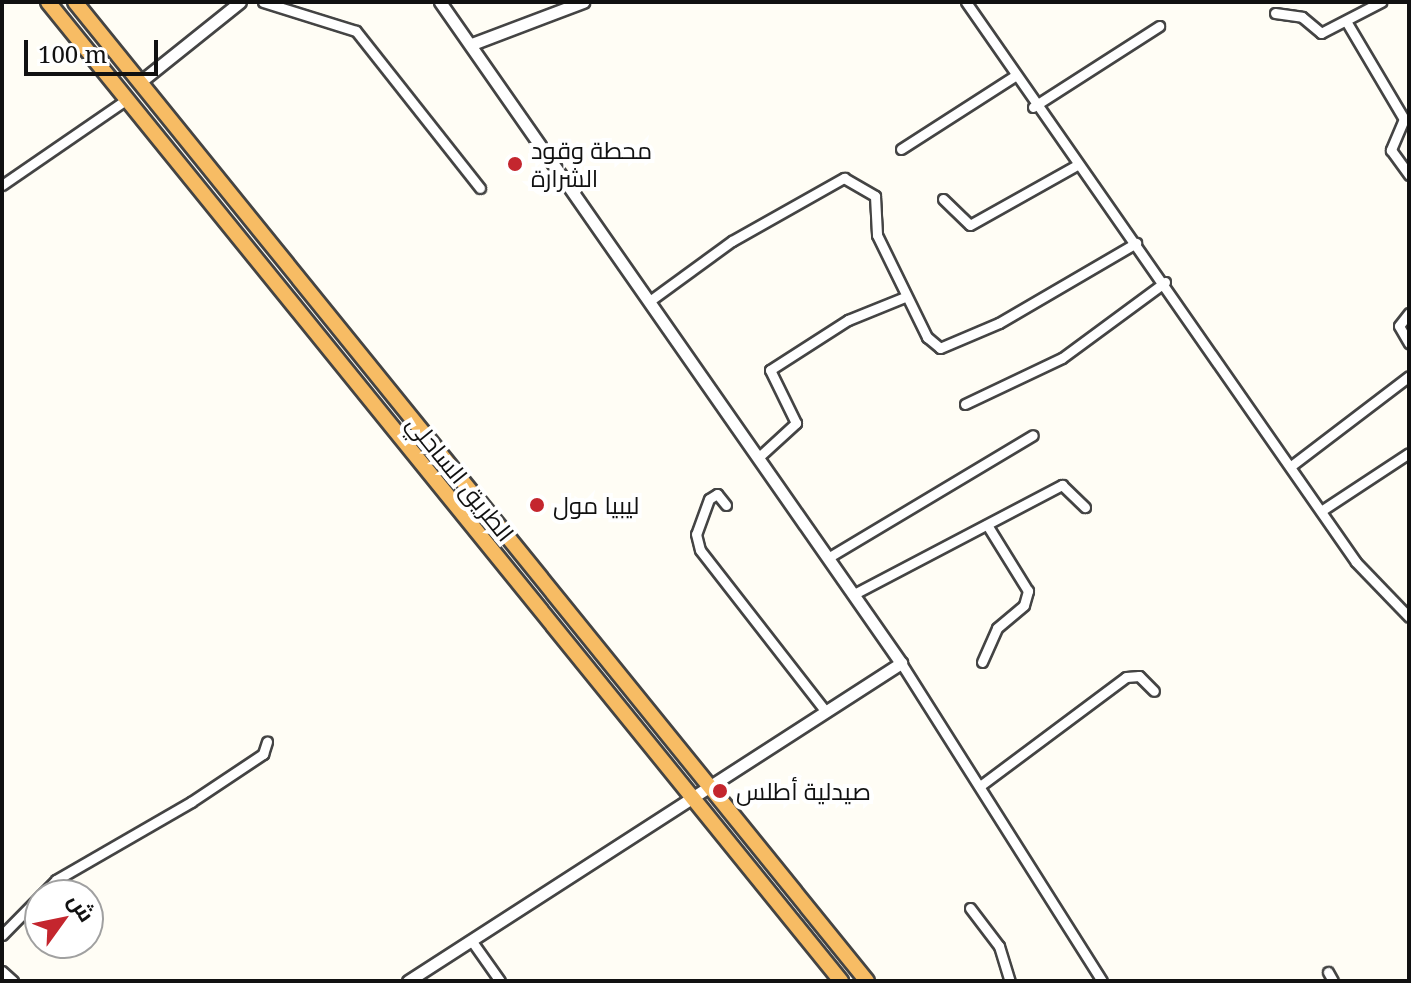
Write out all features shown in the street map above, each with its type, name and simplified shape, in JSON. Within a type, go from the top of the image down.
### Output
[{"type":"highway","name":"الطريق الساحلي","points":[[48,2],[841,981]]},
{"type":"highway","name":"الطريق الساحلي","points":[[75,2],[867,981]]},
{"type":"street","points":[[140,82],[240,2]]},
{"type":"street","points":[[263,2],[356,31],[480,188]]},
{"type":"street","points":[[440,2],[831,556],[1102,981]]},
{"type":"street","points":[[472,44],[583,2]]},
{"type":"street","points":[[966,2],[1033,107],[1165,282],[1321,511],[1375,585],[1409,617]]},
{"type":"street","points":[[1275,13],[1302,17],[1321,33],[1381,2]]},
{"type":"street","points":[[1346,21],[1404,119],[1391,150],[1409,175]]},
{"type":"street","points":[[1033,107],[1159,26]]},
{"type":"street","points":[[901,149],[1013,77]]},
{"type":"street","points":[[2,185],[127,99]]},
{"type":"street","points":[[943,199],[970,225],[1077,165]]},
{"type":"street","points":[[651,300],[732,241],[844,178],[875,196],[876,232],[905,297],[932,345],[947,348],[1136,243]]},
{"type":"street","points":[[965,404],[1062,358],[1165,282]]},
{"type":"street","points":[[760,456],[796,423],[770,370],[848,320],[905,297]]},
{"type":"street","points":[[1409,313],[1399,326],[1409,343]]},
{"type":"street","points":[[1291,466],[1409,376]]},
{"type":"street","points":[[831,556],[1033,435]]},
{"type":"street","points":[[1321,511],[1409,453]]},
{"type":"street","points":[[856,593],[1062,485],[1085,507]]},
{"type":"street","points":[[726,505],[716,494],[705,506],[696,534],[700,550],[826,712]]},
{"type":"street","points":[[982,662],[997,628],[1024,605],[1028,591],[987,525]]},
{"type":"street","points":[[408,981],[901,663]]},
{"type":"street","points":[[980,786],[1126,677],[1139,676],[1154,691]]},
{"type":"street","points":[[2,935],[56,880],[191,802],[263,754],[267,742]]},
{"type":"street","points":[[970,908],[999,946],[1010,981]]},
{"type":"street","points":[[471,940],[500,981]]},
{"type":"street","points":[[2,971],[13,981]]},
{"type":"place","name":"محطة وقود الشرارة","points":[[515,164]]},
{"type":"place","name":"ليبيا مول","points":[[537,505]]},
{"type":"place","name":"صيدلية أطلس","points":[[720,791]]}]
